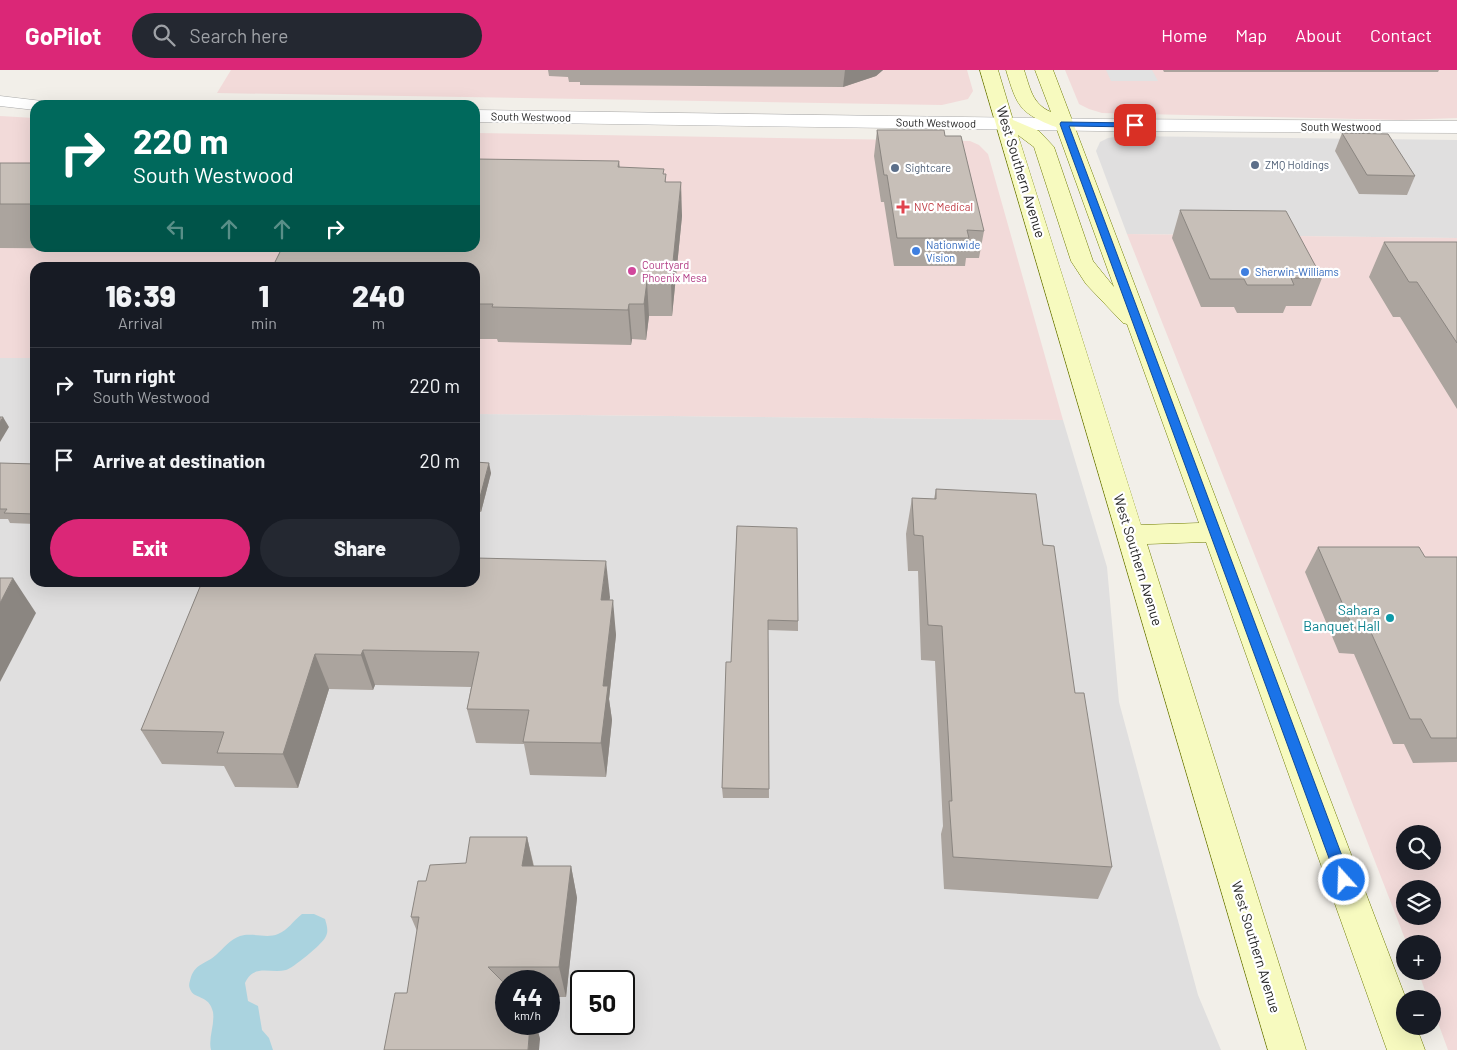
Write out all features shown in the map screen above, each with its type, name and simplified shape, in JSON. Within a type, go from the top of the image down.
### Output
[{"type":"main road","name":"West Southern Avenue","points":[[990,70],[1287,1050]]},
{"type":"main road","points":[[1014,70],[1026,105],[1032,111],[1064,124]]},
{"type":"main road","points":[[1044,70],[1406,1050]]},
{"type":"main road","points":[[1007,124],[1027,131],[1040,139],[1044,146],[1082,261],[1094,279],[1139,326]]},
{"type":"main road","points":[[1131,535],[1216,532]]},
{"type":"street","points":[[0,101],[30,104]]},
{"type":"street","name":"South Westwood","points":[[480,116],[1007,124],[1457,127]]},
{"type":"shaded area","points":[[231,70],[967,70],[973,91],[968,99],[942,105],[217,93]]},
{"type":"shaded area","points":[[1065,70],[1457,70],[1457,118],[1401,120],[1102,113],[1079,104]]},
{"type":"shaded area","points":[[1106,70],[1152,70],[1158,81],[1111,81]]},
{"type":"shaded area","points":[[0,116],[30,118],[30,252],[480,252],[480,133],[970,141],[979,145],[988,154],[1063,420],[480,414],[480,262],[30,262],[30,358],[0,358]]},
{"type":"shaded area","points":[[1121,136],[1457,140],[1457,238],[1127,234],[1096,151],[1100,142],[1108,138]]},
{"type":"shaded area","points":[[1127,234],[1457,238],[1457,1050],[1448,1050],[1441,1031],[1441,990],[1425,990],[1421,980],[1441,980],[1441,935],[1404,935],[1400,925],[1441,925],[1441,880],[1396,880],[1396,916]]},
{"type":"shaded area","points":[[0,358],[30,358],[30,587],[480,587],[480,414],[1063,420],[1107,567],[1119,702],[1198,995],[1221,1050],[0,1050]]},
{"type":"water","points":[[302,914],[314,914],[325,919],[327,931],[323,941],[289,969],[258,971],[253,973],[245,983],[248,1001],[258,1006],[262,1030],[269,1038],[273,1050],[211,1050],[213,1012],[208,1002],[195,995],[190,989],[189,983],[193,972],[198,966],[212,958],[236,938],[245,935],[269,936],[278,934],[288,928]]},
{"type":"building","points":[[877,130],[944,130],[945,136],[961,136],[984,231],[967,230],[969,238],[897,238],[887,175],[884,175]]},
{"type":"building","points":[[1342,133],[1388,134],[1415,176],[1367,175]]},
{"type":"building","points":[[480,159],[619,161],[618,167],[664,169],[663,174],[666,174],[665,182],[681,182],[671,282],[647,281],[644,304],[629,304],[628,310],[492,307],[493,304],[480,304],[480,262],[275,262],[280,252],[480,252]]},
{"type":"building","points":[[0,163],[30,163],[30,204],[0,204]]},
{"type":"building","points":[[1180,210],[1286,211],[1322,278],[1291,278],[1294,285],[1247,285],[1244,279],[1210,279]]},
{"type":"building","points":[[1384,242],[1457,242],[1457,343],[1417,282],[1409,282]]},
{"type":"building","points":[[480,462],[489,463],[480,497]]},
{"type":"building","points":[[0,463],[30,464],[30,514],[4,513],[7,509],[0,509]]},
{"type":"building","points":[[936,489],[1036,494],[1043,545],[1054,546],[1075,693],[1084,693],[1112,867],[953,857],[949,801],[952,801],[942,626],[928,625],[923,536],[914,535],[912,498],[936,499]]},
{"type":"building","points":[[737,526],[797,528],[798,621],[768,620],[769,789],[722,788],[726,662],[731,662]]},
{"type":"building","name":"Sahara Banquet Hall","points":[[1318,547],[1419,547],[1425,557],[1457,557],[1457,738],[1431,738],[1421,719],[1410,719],[1369,628],[1353,628]]},
{"type":"building","points":[[480,558],[606,561],[601,600],[613,600],[603,686],[608,686],[601,743],[523,742],[529,710],[467,709],[479,652],[363,650],[361,655],[315,654],[283,754],[217,753],[224,732],[141,730],[200,587],[480,587]]},
{"type":"building","points":[[0,578],[13,578],[0,603]]},
{"type":"building","points":[[470,837],[527,837],[522,866],[571,866],[559,967],[488,967],[495,974],[495,1035],[529,1035],[528,1050],[384,1050],[395,993],[407,993],[419,917],[411,917],[418,881],[426,881],[430,865],[466,863]]},
{"type":"place","name":"ZMQ Holdings","points":[[1255,165]]},
{"type":"place","name":"Sightcare","points":[[895,168]]},
{"type":"place","name":"NVC Medical","points":[[903,207]]},
{"type":"place","name":"Nationwide Vision","points":[[916,251]]},
{"type":"place","name":"Courtyard Phoenix Mesa","points":[[632,271]]},
{"type":"place","name":"Sherwin-Williams","points":[[1245,272]]},
{"type":"place","name":"Sahara Banquet Hall","points":[[1390,618]]},
{"type":"route","points":[[1135,125],[1064,124],[1344,880]]}]
